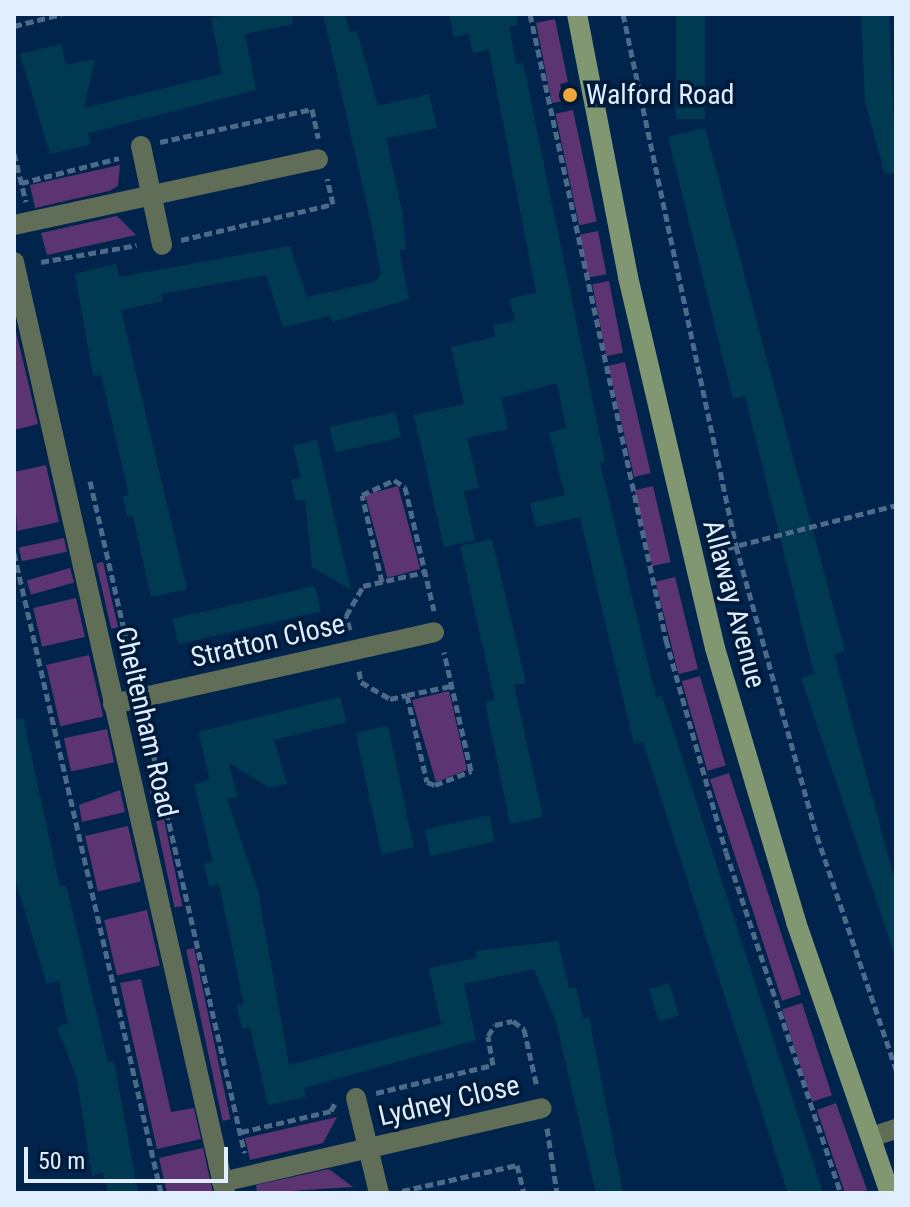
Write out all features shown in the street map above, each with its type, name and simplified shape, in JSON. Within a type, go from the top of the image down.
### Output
[{"type":"street","name":"Allaway Avenue","points":[[577,14],[692,558],[796,922],[890,1193]]},
{"type":"street","points":[[141,146],[162,245]]},
{"type":"street","points":[[14,225],[318,159]]},
{"type":"street","name":"Cheltenham Road","points":[[14,262],[224,1187]]},
{"type":"street","name":"Stratton Close","points":[[113,704],[434,632]]},
{"type":"street","name":"Lydney Close","points":[[356,1098],[379,1193]]},
{"type":"street","name":"Lydney Close","points":[[224,1187],[368,1148],[542,1108]]},
{"type":"street","points":[[871,1137],[896,1129]]},
{"type":"path","points":[[14,26],[62,14]]},
{"type":"path","points":[[530,14],[666,640],[726,852],[841,1193]]},
{"type":"path","points":[[623,14],[736,546],[817,836],[896,1070]]},
{"type":"path","points":[[692,558],[896,505]]},
{"type":"path","points":[[14,553],[161,1193]]},
{"type":"path","points":[[382,582],[425,572]]},
{"type":"path","points":[[407,695],[451,686]]},
{"type":"path","points":[[212,1139],[331,1111],[330,1104],[493,1065],[488,1036],[495,1025],[513,1021],[524,1029],[557,1193]]},
{"type":"path","points":[[394,1193],[517,1165],[524,1193]]},
{"type":"shaded area","points":[[555,19],[568,82],[560,84],[564,101],[552,103],[536,23]]},
{"type":"shaded area","points":[[573,110],[597,222],[579,225],[555,114]]},
{"type":"shaded area","points":[[120,165],[118,186],[109,191],[35,208],[30,185]]},
{"type":"shaded area","points":[[117,216],[136,235],[47,255],[41,233]]},
{"type":"shaded area","points":[[598,231],[606,274],[588,278],[579,235]]},
{"type":"shaded area","points":[[609,281],[623,353],[606,356],[592,284]]},
{"type":"shaded area","points":[[14,323],[38,424],[14,430]]},
{"type":"shaded area","points":[[625,362],[651,473],[634,477],[608,366]]},
{"type":"shaded area","points":[[46,465],[59,522],[17,531],[14,472]]},
{"type":"shaded area","points":[[398,486],[420,569],[387,578],[365,495]]},
{"type":"shaded area","points":[[653,486],[671,562],[652,566],[634,490]]},
{"type":"shaded area","points":[[64,538],[67,552],[22,561],[19,548]]},
{"type":"shaded area","points":[[103,562],[118,627],[111,629],[96,564]]},
{"type":"shaded area","points":[[70,568],[74,582],[31,595],[27,580]]},
{"type":"shaded area","points":[[675,577],[698,669],[679,674],[656,582]]},
{"type":"shaded area","points":[[76,598],[85,637],[42,647],[33,608]]},
{"type":"shaded area","points":[[89,655],[103,716],[60,726],[46,665]]},
{"type":"shaded area","points":[[700,676],[726,765],[707,771],[682,681]]},
{"type":"shaded area","points":[[449,691],[467,770],[436,782],[412,700]]},
{"type":"shaded area","points":[[107,729],[114,762],[71,771],[64,738]]},
{"type":"shaded area","points":[[153,768],[182,906],[174,908],[145,770]]},
{"type":"shaded area","points":[[729,773],[801,995],[782,1001],[710,779]]},
{"type":"shaded area","points":[[120,790],[125,812],[82,822],[79,805]]},
{"type":"shaded area","points":[[128,826],[141,882],[98,891],[85,836]]},
{"type":"shaded area","points":[[147,910],[160,966],[117,975],[104,920]]},
{"type":"shaded area","points":[[194,948],[230,1119],[223,1121],[186,950]]},
{"type":"shaded area","points":[[141,979],[171,1112],[194,1108],[201,1139],[157,1149],[120,983]]},
{"type":"shaded area","points":[[802,1003],[832,1095],[812,1102],[782,1009]]},
{"type":"shaded area","points":[[836,1103],[867,1190],[859,1193],[845,1193],[817,1110]]},
{"type":"shaded area","points":[[337,1117],[323,1143],[250,1160],[245,1138]]},
{"type":"shaded area","points":[[203,1148],[213,1193],[167,1193],[159,1158]]},
{"type":"shaded area","points":[[329,1169],[353,1187],[257,1193],[256,1185]]},
{"type":"building","points":[[230,14],[292,14],[293,24],[245,34],[256,90],[88,133],[91,144],[50,154],[20,54],[61,44],[66,65],[95,59],[84,108],[222,74],[211,18]]},
{"type":"building","points":[[323,14],[345,14],[350,33],[357,31],[378,106],[429,94],[437,128],[386,138],[402,211],[406,249],[399,251],[409,299],[332,322],[330,316],[283,327],[266,275],[161,294],[163,301],[121,310],[187,589],[151,597],[133,516],[127,517],[123,496],[129,495],[101,375],[93,376],[75,274],[116,264],[119,277],[290,246],[307,297],[375,282],[381,274],[372,226]]},
{"type":"building","points":[[449,14],[517,14],[518,25],[509,27],[516,64],[523,63],[605,461],[600,463],[656,697],[662,696],[823,1193],[788,1193],[643,742],[634,744],[580,517],[536,527],[530,503],[565,495],[549,433],[566,428],[557,383],[501,398],[508,429],[467,438],[479,488],[464,491],[475,540],[444,547],[414,415],[464,404],[451,347],[495,337],[493,325],[515,321],[509,299],[536,293],[489,50],[473,53],[469,34],[454,37]]},
{"type":"building","points":[[676,14],[705,14],[705,119],[676,119]]},
{"type":"building","points":[[861,14],[889,14],[896,173],[885,174],[865,102]]},
{"type":"building","points":[[705,128],[845,651],[834,654],[896,885],[896,959],[801,678],[814,674],[745,396],[733,399],[668,137]]},
{"type":"building","points":[[395,412],[401,437],[336,452],[330,427]]},
{"type":"building","points":[[317,440],[351,590],[312,567],[305,499],[296,501],[291,480],[301,478],[293,446]]},
{"type":"building","points":[[492,539],[526,683],[514,685],[543,817],[510,824],[485,702],[495,700],[460,546]]},
{"type":"building","points":[[315,586],[321,611],[179,644],[173,619]]},
{"type":"building","points":[[340,697],[347,722],[274,740],[287,784],[270,788],[229,763],[237,797],[227,799],[258,891],[289,1065],[441,1025],[429,968],[477,958],[475,951],[558,941],[569,988],[576,987],[583,1019],[589,1017],[623,1193],[596,1193],[556,1022],[534,969],[464,984],[476,1040],[304,1088],[306,1097],[268,1105],[250,1027],[242,1029],[237,1006],[244,1004],[219,884],[209,887],[204,864],[213,862],[194,784],[210,780],[198,732]]},
{"type":"building","points":[[23,718],[60,887],[66,885],[108,1062],[114,1061],[138,1193],[108,1193],[103,1173],[92,1176],[77,1079],[57,1027],[68,1024],[59,981],[47,984],[14,876],[14,719]]},
{"type":"building","points":[[388,726],[414,847],[382,854],[356,733]]},
{"type":"building","points":[[489,815],[495,841],[431,856],[425,830]]},
{"type":"building","points":[[669,983],[679,1016],[659,1022],[649,989]]},
{"type":"place","name":"Walford Road","points":[[570,95]]}]
